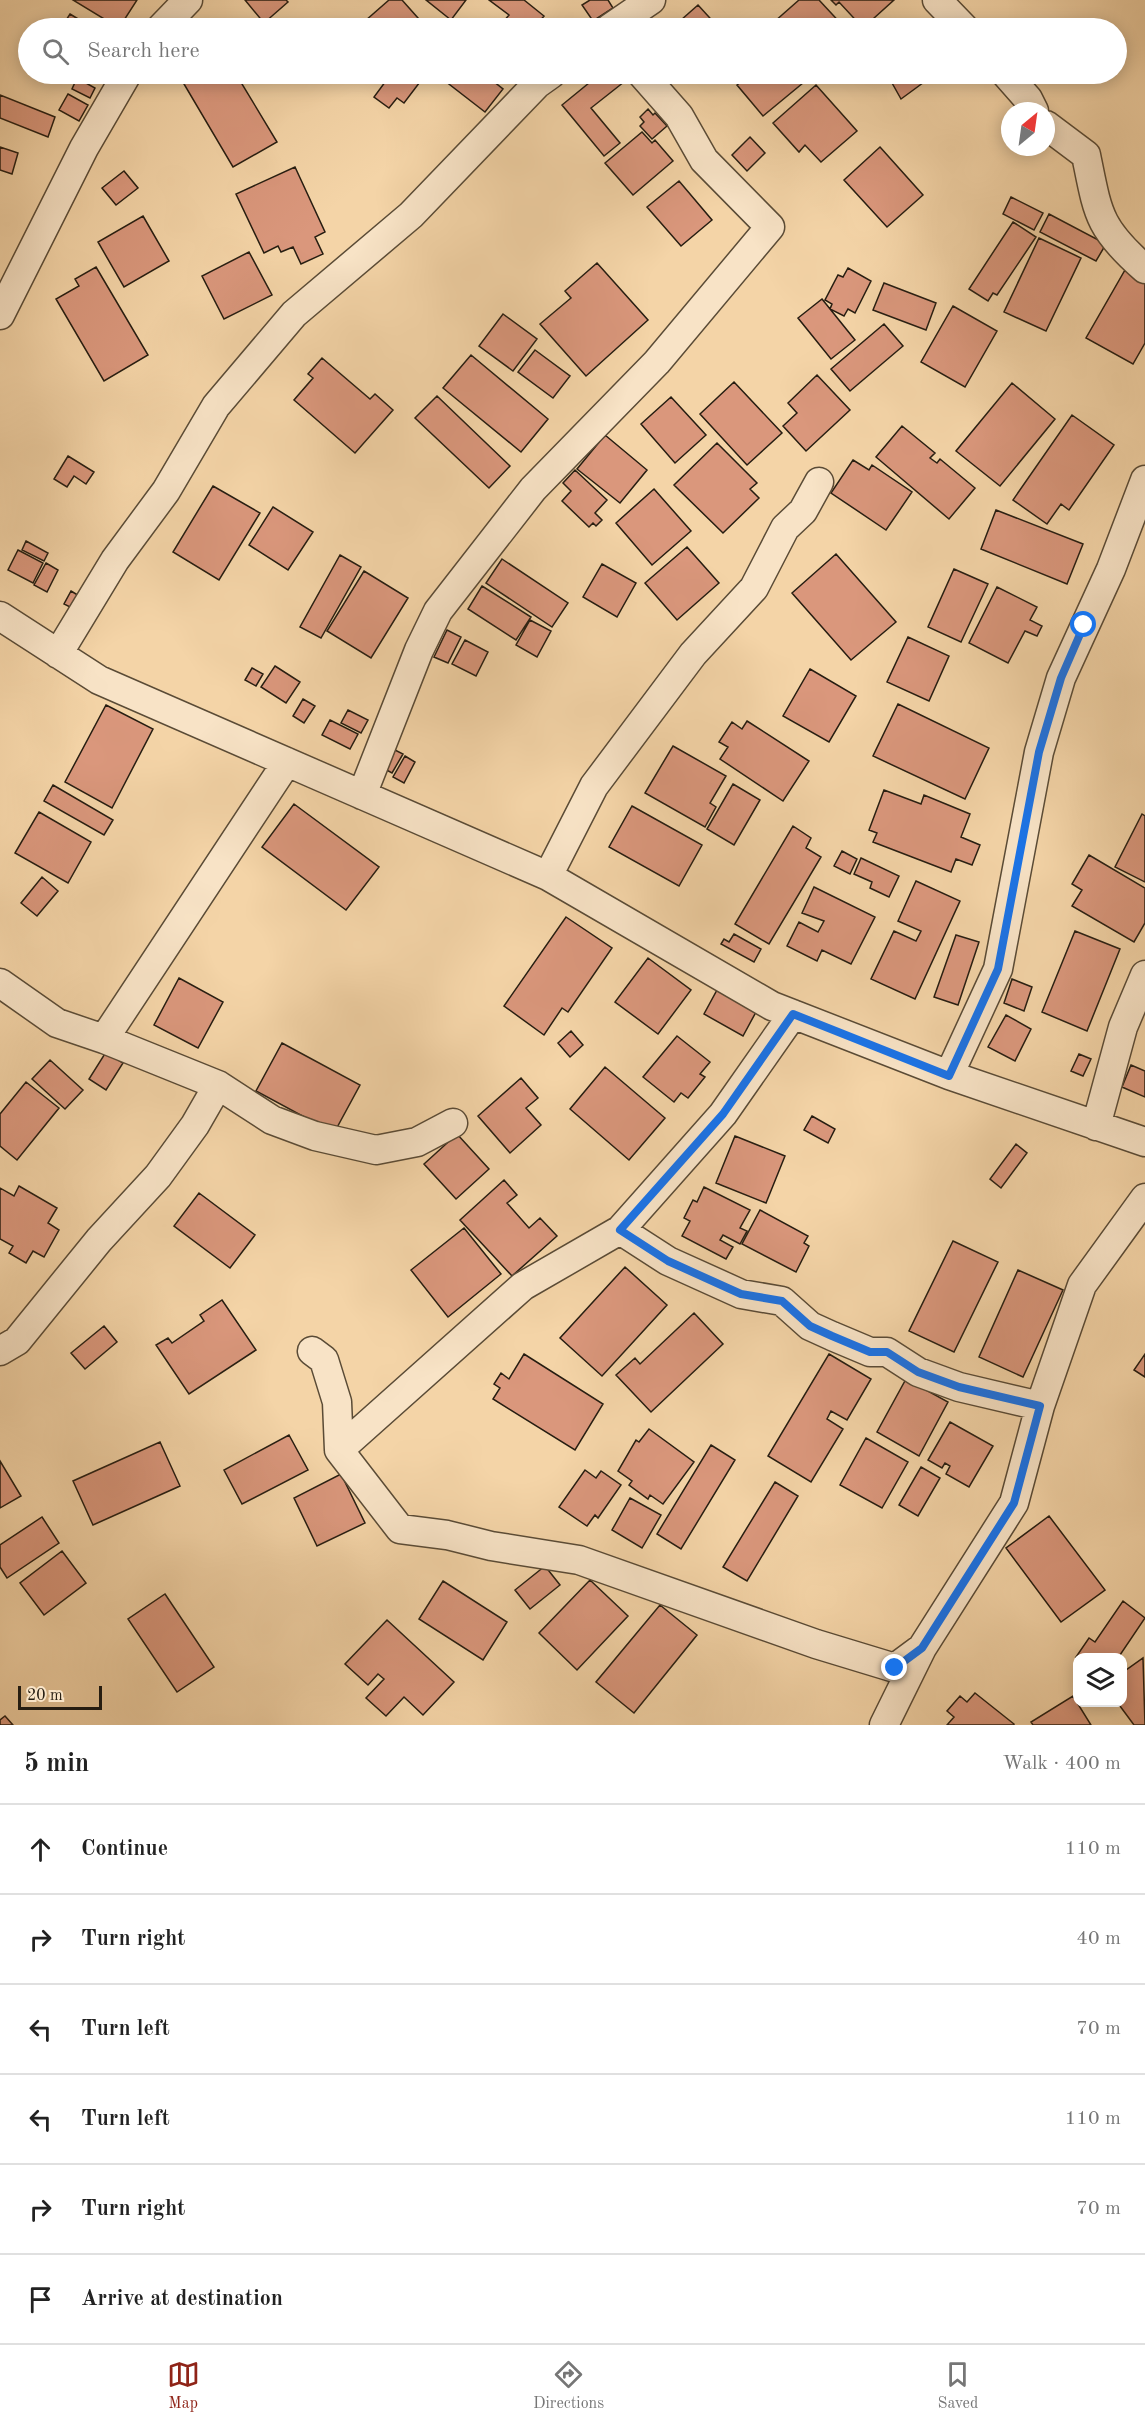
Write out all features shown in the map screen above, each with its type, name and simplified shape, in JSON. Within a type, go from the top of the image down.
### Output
[{"type":"street","points":[[171,18],[188,0]]},
{"type":"street","points":[[627,18],[651,0]]},
{"type":"street","points":[[937,0],[954,18]]},
{"type":"street","points":[[0,315],[84,148],[121,84]]},
{"type":"street","points":[[58,654],[115,560],[166,491],[216,406],[230,389],[294,314],[411,215],[537,84]]},
{"type":"street","points":[[362,795],[419,650],[438,611],[533,489],[657,362],[770,227],[704,160],[679,116],[651,84]]},
{"type":"street","points":[[1015,84],[1030,102]]},
{"type":"street","points":[[1055,131],[1086,155],[1097,208],[1108,234],[1145,269]]},
{"type":"street","points":[[949,1076],[998,969],[1039,752],[1061,678],[1111,568],[1145,480]]},
{"type":"street","points":[[548,876],[594,786],[693,654],[754,588],[785,528],[803,511],[819,482]]},
{"type":"street","points":[[0,616],[99,680],[548,876],[772,1006],[949,1076],[1145,1142]]},
{"type":"street","points":[[104,1039],[287,762]]},
{"type":"street","points":[[1096,1126],[1123,1027],[1145,975]]},
{"type":"street","points":[[0,983],[57,1023],[104,1039],[218,1085],[272,1120],[315,1136],[376,1150],[417,1142],[453,1123]]},
{"type":"street","points":[[339,1450],[523,1286],[620,1230],[723,1114],[793,1014]]},
{"type":"street","points":[[0,1351],[17,1341],[99,1240],[158,1176],[195,1125],[218,1085]]},
{"type":"street","points":[[884,1725],[922,1648],[1014,1503],[1040,1406],[1082,1285],[1145,1198]]},
{"type":"street","points":[[620,1230],[668,1261],[741,1294],[782,1301],[810,1326],[870,1352],[887,1352],[918,1372],[959,1387],[1040,1406]]},
{"type":"street","points":[[312,1351],[324,1360],[337,1402],[339,1450],[400,1529],[447,1535],[491,1546],[579,1560],[816,1644],[895,1668],[922,1648]]},
{"type":"building","points":[[73,0],[137,0],[125,18],[103,18]]},
{"type":"building","points":[[245,0],[286,0],[288,2],[270,18],[260,18]]},
{"type":"building","points":[[389,0],[402,0],[418,18],[368,18]]},
{"type":"building","points":[[426,0],[466,0],[452,18],[448,18]]},
{"type":"building","points":[[489,0],[524,0],[544,16],[542,18],[506,18],[509,15]]},
{"type":"building","points":[[590,0],[608,0],[613,8],[598,18],[591,18],[582,5]]},
{"type":"building","points":[[799,0],[819,0],[836,18],[779,18]]},
{"type":"building","points":[[831,0],[894,0],[874,18],[854,18],[839,2],[836,5]]},
{"type":"building","points":[[698,5],[710,18],[683,18]]},
{"type":"building","points":[[74,84],[88,84],[95,88],[90,98],[72,89]]},
{"type":"building","points":[[184,84],[242,84],[277,142],[233,167]]},
{"type":"building","points":[[384,84],[418,84],[404,103],[397,98],[389,108],[374,97]]},
{"type":"building","points":[[449,84],[497,84],[503,89],[485,112]]},
{"type":"building","points":[[588,84],[621,84],[591,108],[620,143],[604,156],[562,105]]},
{"type":"building","points":[[738,84],[802,84],[763,116]]},
{"type":"building","points":[[893,84],[921,84],[901,99]]},
{"type":"building","points":[[816,85],[857,131],[821,162],[805,145],[799,152],[773,123]]},
{"type":"building","points":[[68,94],[88,105],[79,121],[59,110]]},
{"type":"building","points":[[0,95],[55,117],[48,137],[0,118]]},
{"type":"building","points":[[648,109],[667,126],[652,139],[640,126],[644,122],[640,117]]},
{"type":"building","points":[[642,132],[652,143],[655,140],[673,161],[633,195],[605,163]]},
{"type":"building","points":[[750,137],[765,153],[747,171],[732,155]]},
{"type":"building","points":[[0,147],[18,153],[12,174],[0,170]]},
{"type":"building","points":[[880,147],[923,195],[887,227],[844,180]]},
{"type":"building","points":[[295,167],[325,232],[315,237],[323,254],[301,264],[293,247],[281,252],[278,246],[264,253],[236,194]]},
{"type":"building","points":[[124,171],[138,188],[116,205],[102,188]]},
{"type":"building","points":[[679,181],[712,220],[681,246],[647,207]]},
{"type":"building","points":[[1011,197],[1043,213],[1034,230],[1003,214]]},
{"type":"building","points":[[1049,214],[1106,244],[1096,261],[1040,232]]},
{"type":"building","points":[[143,216],[169,261],[124,287],[98,242]]},
{"type":"building","points":[[1013,222],[1036,237],[997,295],[993,293],[988,301],[969,289]]},
{"type":"building","points":[[1039,238],[1081,258],[1046,331],[1004,312]]},
{"type":"building","points":[[249,252],[272,295],[224,319],[202,276]]},
{"type":"building","points":[[597,263],[648,320],[586,376],[540,324],[571,298],[565,291]]},
{"type":"building","points":[[96,267],[148,355],[104,381],[56,299],[79,286],[75,279]]},
{"type":"building","points":[[848,268],[871,281],[855,313],[848,309],[844,316],[830,309],[832,304],[825,300],[838,275],[843,277]]},
{"type":"building","points":[[1125,270],[1145,281],[1145,343],[1133,364],[1086,338]]},
{"type":"building","points":[[884,283],[936,303],[926,330],[873,310]]},
{"type":"building","points":[[822,299],[855,340],[831,359],[798,318]]},
{"type":"building","points":[[953,306],[997,331],[965,387],[921,362]]},
{"type":"building","points":[[503,314],[537,339],[513,371],[479,346]]},
{"type":"building","points":[[884,324],[903,346],[850,391],[831,369]]},
{"type":"building","points":[[535,350],[570,376],[553,398],[518,372]]},
{"type":"building","points":[[471,355],[548,419],[521,452],[443,388]]},
{"type":"building","points":[[322,358],[370,399],[375,394],[393,410],[355,453],[294,400],[313,378],[308,374]]},
{"type":"building","points":[[817,375],[850,410],[806,451],[783,426],[797,413],[788,403]]},
{"type":"building","points":[[734,382],[782,433],[747,465],[700,414]]},
{"type":"building","points":[[1012,383],[1055,419],[1000,486],[956,451]]},
{"type":"building","points":[[437,396],[510,466],[489,488],[415,418]]},
{"type":"building","points":[[671,397],[706,435],[675,463],[641,424]]},
{"type":"building","points":[[1072,415],[1114,445],[1069,510],[1061,504],[1047,524],[1013,500]]},
{"type":"building","points":[[902,426],[935,453],[930,458],[937,463],[940,459],[975,488],[949,519],[876,457]]},
{"type":"building","points":[[605,435],[647,470],[620,503],[577,469]]},
{"type":"building","points":[[717,443],[757,483],[750,489],[759,498],[723,533],[674,485]]},
{"type":"building","points":[[68,456],[94,472],[86,484],[74,476],[67,487],[54,479]]},
{"type":"building","points":[[853,460],[869,470],[872,465],[912,492],[886,530],[831,493]]},
{"type":"building","points":[[575,470],[607,500],[595,513],[602,520],[596,526],[593,523],[589,527],[562,501],[571,491],[563,483]]},
{"type":"building","points":[[213,486],[260,513],[219,580],[173,552]]},
{"type":"building","points":[[654,489],[691,531],[652,565],[616,523]]},
{"type":"building","points":[[273,507],[313,532],[288,570],[249,545]]},
{"type":"building","points":[[996,510],[1083,544],[1067,584],[981,549]]},
{"type":"building","points":[[26,541],[48,553],[44,561],[22,550]]},
{"type":"building","points":[[687,547],[719,583],[677,620],[645,583]]},
{"type":"building","points":[[18,550],[43,563],[33,583],[8,570]]},
{"type":"building","points":[[836,554],[896,622],[851,660],[792,593]]},
{"type":"building","points":[[340,555],[361,567],[321,638],[300,627]]},
{"type":"building","points":[[502,559],[568,603],[552,627],[486,583]]},
{"type":"building","points":[[46,563],[58,570],[47,592],[34,585]]},
{"type":"building","points":[[602,564],[636,583],[617,617],[583,597]]},
{"type":"building","points":[[954,569],[988,584],[961,642],[928,627]]},
{"type":"building","points":[[364,571],[408,598],[371,658],[327,631]]},
{"type":"building","points":[[482,586],[531,617],[516,640],[468,609]]},
{"type":"building","points":[[997,587],[1037,607],[1030,620],[1042,626],[1037,636],[1025,631],[1008,663],[969,643]]},
{"type":"building","points":[[71,591],[81,597],[74,609],[64,604]]},
{"type":"building","points":[[530,620],[551,631],[537,657],[516,645]]},
{"type":"building","points":[[447,630],[461,637],[448,663],[434,657]]},
{"type":"building","points":[[908,637],[949,656],[929,701],[887,682]]},
{"type":"building","points":[[465,640],[488,652],[476,676],[452,664]]},
{"type":"building","points":[[275,666],[300,682],[286,703],[261,687]]},
{"type":"building","points":[[252,668],[263,674],[256,686],[245,680]]},
{"type":"building","points":[[810,669],[856,696],[829,742],[783,716]]},
{"type":"building","points":[[303,699],[315,706],[304,723],[293,716]]},
{"type":"building","points":[[898,704],[989,748],[965,799],[873,756]]},
{"type":"building","points":[[106,705],[153,729],[112,808],[65,782]]},
{"type":"building","points":[[348,710],[368,720],[361,733],[341,723]]},
{"type":"building","points":[[330,720],[358,734],[350,749],[322,735]]},
{"type":"building","points":[[747,721],[809,761],[783,801],[720,759],[728,747],[719,742],[732,722],[742,729]]},
{"type":"building","points":[[673,746],[726,776],[710,803],[716,807],[705,827],[645,793]]},
{"type":"building","points":[[391,748],[403,754],[392,773],[381,767]]},
{"type":"building","points":[[405,756],[415,762],[404,783],[393,777]]},
{"type":"building","points":[[733,784],[760,800],[734,845],[707,829]]},
{"type":"building","points":[[53,785],[113,820],[104,835],[44,801]]},
{"type":"building","points":[[884,790],[921,804],[924,795],[970,814],[961,837],[980,845],[972,865],[956,859],[951,872],[873,842],[877,833],[869,830]]},
{"type":"building","points":[[294,804],[379,867],[346,910],[262,847]]},
{"type":"building","points":[[632,806],[702,845],[679,886],[609,847]]},
{"type":"building","points":[[39,812],[91,842],[68,883],[15,853]]},
{"type":"building","points":[[1142,814],[1145,816],[1145,882],[1115,867]]},
{"type":"building","points":[[793,826],[811,838],[806,848],[821,857],[769,944],[735,924]]},
{"type":"building","points":[[842,851],[857,859],[850,874],[834,866]]},
{"type":"building","points":[[1089,855],[1145,888],[1145,923],[1134,942],[1072,906],[1082,890],[1072,884]]},
{"type":"building","points":[[861,858],[899,876],[889,897],[870,888],[872,882],[854,874]]},
{"type":"building","points":[[42,877],[58,891],[37,916],[21,903]]},
{"type":"building","points":[[916,881],[960,901],[915,999],[871,979],[894,931],[916,941],[921,931],[898,921]]},
{"type":"building","points":[[814,887],[875,917],[851,964],[822,950],[817,961],[787,946],[799,922],[818,932],[824,921],[802,913]]},
{"type":"building","points":[[566,917],[612,948],[568,1012],[562,1008],[544,1035],[504,1006]]},
{"type":"building","points":[[1075,931],[1120,949],[1087,1031],[1042,1012]]},
{"type":"building","points":[[734,934],[761,949],[754,962],[721,944],[724,939],[729,942]]},
{"type":"building","points":[[956,935],[979,942],[958,1005],[934,997]]},
{"type":"building","points":[[648,958],[691,990],[658,1034],[615,1002]]},
{"type":"building","points":[[179,978],[223,1002],[198,1048],[154,1025]]},
{"type":"building","points":[[1012,979],[1032,987],[1024,1011],[1004,1003]]},
{"type":"building","points":[[717,990],[756,1012],[743,1036],[704,1014]]},
{"type":"building","points":[[1006,1015],[1031,1029],[1015,1061],[988,1047]]},
{"type":"building","points":[[571,1031],[583,1045],[570,1057],[558,1043]]},
{"type":"building","points":[[677,1036],[710,1062],[700,1074],[705,1077],[688,1098],[681,1093],[674,1102],[643,1077]]},
{"type":"building","points":[[282,1043],[360,1085],[334,1133],[256,1091]]},
{"type":"building","points":[[106,1052],[123,1063],[106,1090],[89,1079]]},
{"type":"building","points":[[1079,1054],[1091,1059],[1083,1076],[1071,1071]]},
{"type":"building","points":[[50,1060],[83,1090],[65,1109],[32,1079]]},
{"type":"building","points":[[1131,1065],[1145,1071],[1145,1097],[1122,1087]]},
{"type":"building","points":[[605,1067],[665,1118],[629,1160],[570,1109]]},
{"type":"building","points":[[521,1078],[538,1098],[526,1108],[541,1125],[510,1153],[478,1116]]},
{"type":"building","points":[[26,1082],[59,1108],[17,1160],[0,1146],[0,1114]]},
{"type":"building","points":[[812,1116],[835,1129],[828,1143],[804,1130]]},
{"type":"building","points":[[457,1134],[489,1169],[456,1199],[424,1164]]},
{"type":"building","points":[[735,1136],[785,1156],[766,1203],[716,1183]]},
{"type":"building","points":[[1016,1144],[1027,1153],[1001,1188],[990,1179]]},
{"type":"building","points":[[504,1180],[517,1195],[507,1203],[529,1228],[540,1218],[557,1236],[512,1276],[460,1220]]},
{"type":"building","points":[[19,1186],[57,1208],[48,1223],[59,1230],[44,1257],[33,1251],[26,1263],[9,1253],[13,1246],[0,1239],[0,1188],[14,1196]]},
{"type":"building","points":[[704,1187],[750,1210],[740,1228],[747,1231],[740,1244],[723,1235],[720,1240],[733,1247],[726,1259],[682,1236],[690,1221],[684,1218],[693,1200],[697,1202]]},
{"type":"building","points":[[199,1193],[255,1235],[230,1268],[174,1226]]},
{"type":"building","points":[[760,1210],[808,1236],[804,1243],[809,1246],[796,1272],[742,1244]]},
{"type":"building","points":[[464,1228],[501,1274],[448,1317],[411,1270]]},
{"type":"building","points":[[953,1241],[998,1262],[954,1352],[909,1331]]},
{"type":"building","points":[[625,1267],[667,1305],[602,1376],[560,1338]]},
{"type":"building","points":[[1018,1270],[1063,1290],[1023,1377],[979,1357]]},
{"type":"building","points":[[222,1300],[256,1350],[189,1394],[156,1345],[168,1338],[172,1343],[204,1321],[200,1315]]},
{"type":"building","points":[[694,1313],[723,1344],[651,1412],[616,1375],[635,1358],[640,1364]]},
{"type":"building","points":[[104,1326],[117,1342],[85,1369],[71,1353]]},
{"type":"building","points":[[524,1354],[603,1404],[575,1450],[493,1399],[500,1388],[494,1384],[501,1373],[509,1379]]},
{"type":"building","points":[[829,1354],[871,1379],[847,1420],[831,1411],[827,1419],[843,1429],[811,1482],[768,1456]]},
{"type":"building","points":[[1145,1354],[1145,1377],[1134,1370]]},
{"type":"building","points":[[906,1379],[948,1402],[919,1456],[877,1432]]},
{"type":"building","points":[[950,1422],[993,1446],[969,1487],[946,1474],[950,1466],[945,1463],[942,1468],[928,1460]]},
{"type":"building","points":[[649,1429],[694,1462],[663,1504],[650,1495],[648,1499],[629,1485],[632,1481],[618,1471],[636,1440],[639,1442]]},
{"type":"building","points":[[289,1435],[308,1470],[242,1504],[224,1470]]},
{"type":"building","points":[[866,1438],[908,1462],[882,1508],[840,1485]]},
{"type":"building","points":[[160,1442],[180,1486],[93,1525],[73,1481]]},
{"type":"building","points":[[711,1445],[735,1460],[681,1549],[657,1534]]},
{"type":"building","points":[[0,1461],[21,1496],[0,1508]]},
{"type":"building","points":[[921,1467],[940,1478],[918,1516],[899,1505]]},
{"type":"building","points":[[585,1470],[596,1478],[601,1471],[621,1485],[598,1518],[595,1515],[587,1526],[559,1507]]},
{"type":"building","points":[[341,1474],[365,1523],[317,1546],[294,1498]]},
{"type":"building","points":[[775,1482],[798,1496],[747,1581],[723,1567]]},
{"type":"building","points":[[630,1498],[661,1515],[642,1548],[612,1530]]},
{"type":"building","points":[[1049,1516],[1105,1590],[1061,1622],[1006,1548]]},
{"type":"building","points":[[42,1517],[59,1543],[7,1578],[0,1567],[0,1545]]},
{"type":"building","points":[[62,1551],[86,1583],[44,1615],[20,1583]]},
{"type":"building","points":[[545,1566],[560,1585],[530,1609],[515,1590]]},
{"type":"building","points":[[590,1580],[628,1616],[577,1670],[539,1633]]},
{"type":"building","points":[[443,1581],[507,1622],[483,1660],[419,1619]]},
{"type":"building","points":[[165,1594],[214,1667],[177,1692],[128,1619]]},
{"type":"building","points":[[1123,1601],[1145,1618],[1121,1653],[1079,1653],[1089,1638],[1095,1642]]},
{"type":"building","points":[[660,1605],[697,1635],[634,1713],[596,1682]]},
{"type":"building","points":[[387,1620],[454,1682],[423,1715],[404,1697],[386,1716],[366,1698],[384,1679],[378,1674],[368,1685],[345,1664]]},
{"type":"building","points":[[1143,1658],[1145,1725],[1134,1725],[1121,1707],[1127,1707],[1127,1669]]},
{"type":"building","points":[[975,1693],[1014,1725],[947,1725],[954,1717],[947,1711],[960,1696],[967,1702]]},
{"type":"building","points":[[1073,1696],[1073,1707],[1080,1707],[1091,1725],[1033,1725],[1031,1722]]},
{"type":"building","points":[[5,1716],[13,1725],[0,1725],[0,1720]]},
{"type":"route","points":[[895,1668],[922,1648],[1014,1503],[1040,1406],[959,1387],[918,1372],[887,1352],[870,1352],[810,1326],[782,1301],[741,1294],[668,1261],[620,1230],[723,1114],[793,1014],[949,1076],[998,969],[1039,752],[1061,678],[1084,625]]}]
